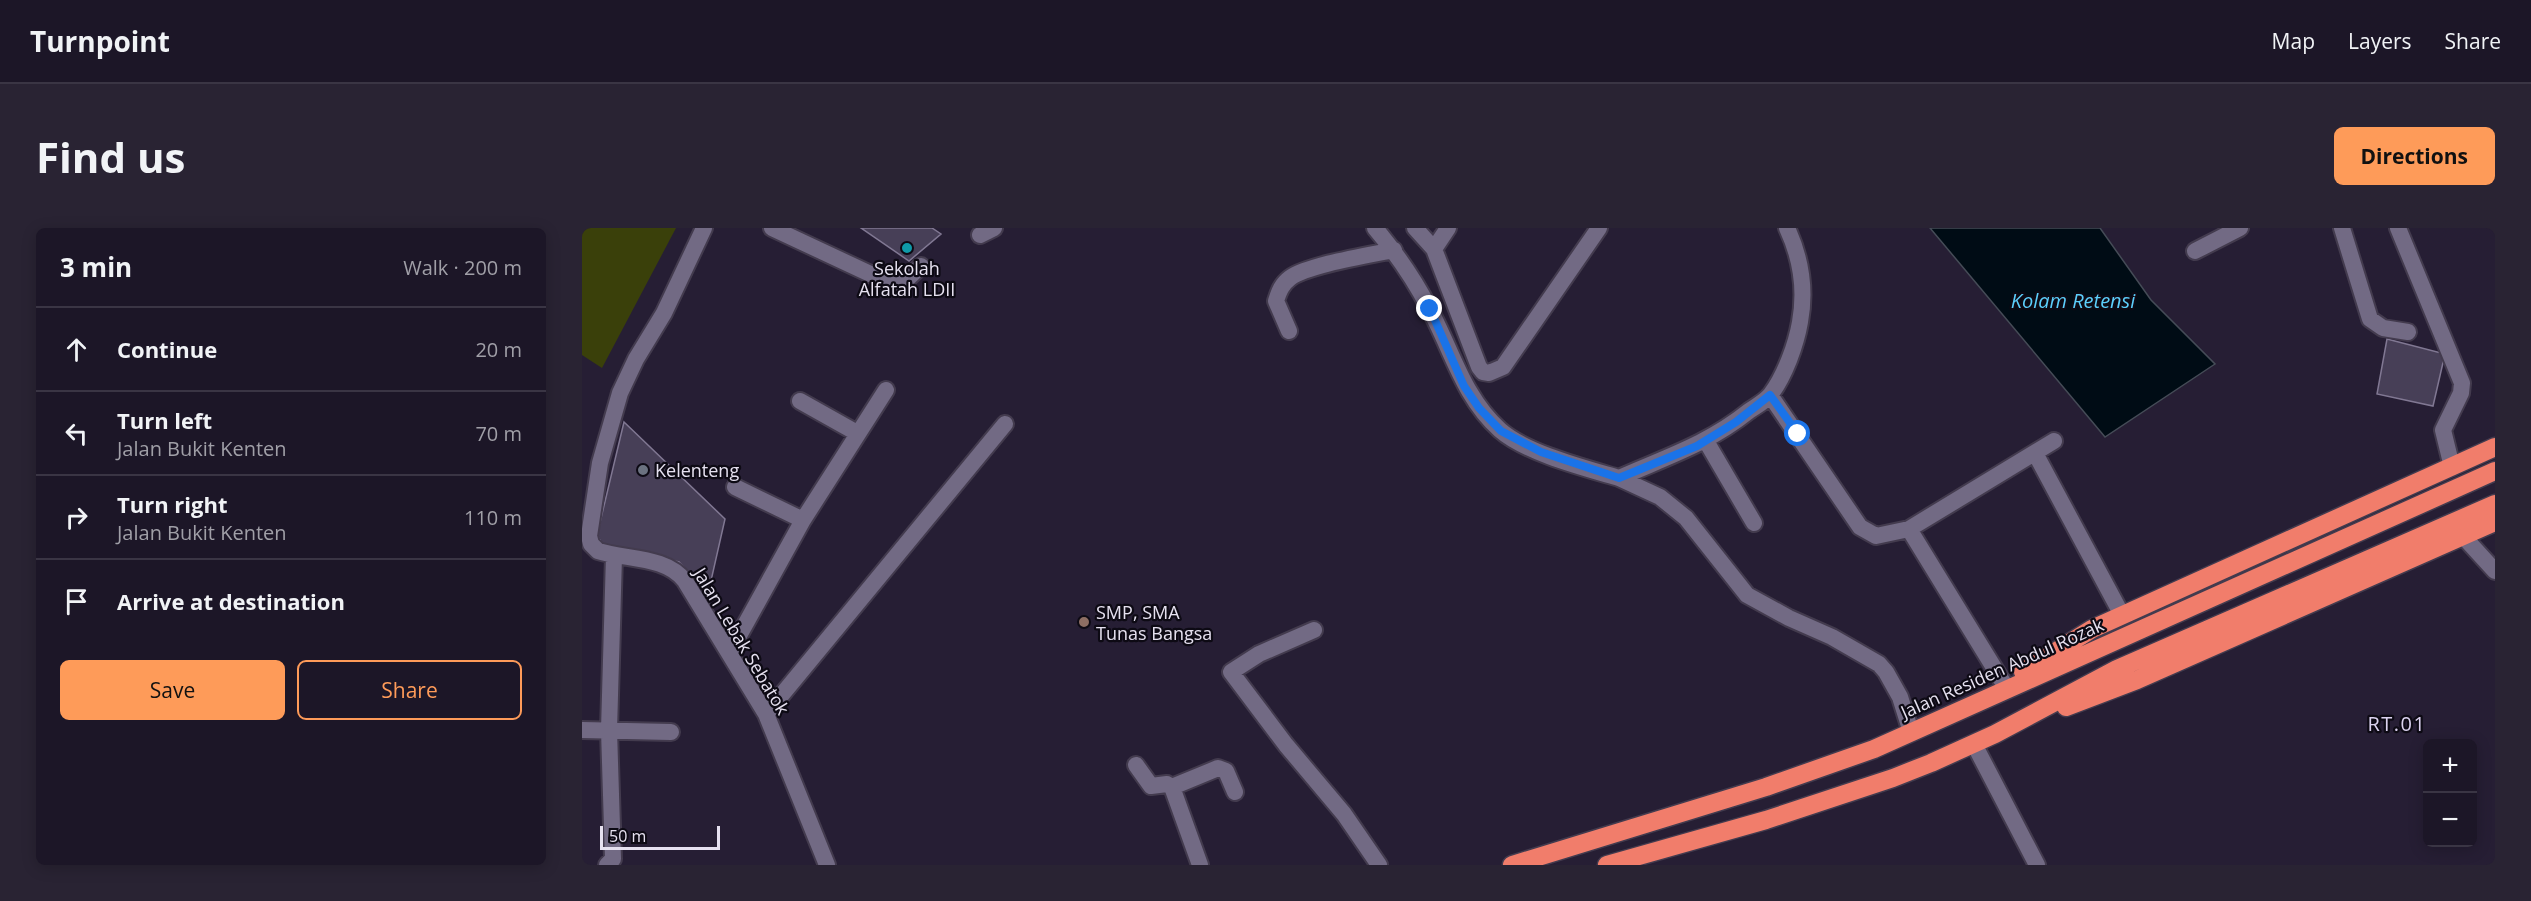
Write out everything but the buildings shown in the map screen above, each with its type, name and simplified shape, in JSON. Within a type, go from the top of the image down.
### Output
[{"type":"highway","points":[[1971,705],[2092,629],[2495,447]]},
{"type":"highway","name":"Jalan Residen Abdul Rozak","points":[[1512,865],[1766,787],[1874,749],[2495,471]]},
{"type":"highway","points":[[1607,865],[1766,820],[1893,778],[1995,734],[2117,669],[2495,504]]},
{"type":"highway","points":[[1995,734],[2137,680],[2495,522]]},
{"type":"street","name":"Jalan Lebak Sebatok","points":[[704,228],[664,313],[636,359],[620,393],[600,463],[586,546],[614,556],[651,562],[679,573],[730,652],[766,714],[828,865]]},
{"type":"street","points":[[772,228],[894,286],[901,284],[921,266]]},
{"type":"street","points":[[1375,228],[1408,269],[1430,309],[1464,386],[1479,408],[1501,431],[1541,452],[1619,478],[1660,497],[1686,518],[1747,595],[1832,637],[1879,664],[1900,697],[1911,732]]},
{"type":"street","points":[[1415,228],[1434,249],[1479,367],[1483,372],[1489,374],[1503,367],[1599,228]]},
{"type":"street","points":[[1434,249],[1448,228]]},
{"type":"street","points":[[1619,478],[1706,441],[1736,422],[1770,395],[1787,363],[1798,333],[1803,308],[1800,262],[1787,228]]},
{"type":"street","points":[[2195,251],[2240,228]]},
{"type":"street","points":[[2342,228],[2370,319],[2383,328],[2408,332]]},
{"type":"street","points":[[2398,228],[2462,383],[2462,393],[2443,430],[2452,467]]},
{"type":"street","points":[[1289,331],[1276,301],[1281,288],[1292,276],[1324,265],[1394,250]]},
{"type":"street","points":[[730,652],[804,520],[886,390]]},
{"type":"street","points":[[1770,395],[1860,527],[1876,536],[1909,529],[2054,441]]},
{"type":"street","points":[[800,401],[857,434]]},
{"type":"street","points":[[766,714],[1005,424]]},
{"type":"street","points":[[1706,441],[1754,523]]},
{"type":"street","points":[[2035,453],[2122,615]]},
{"type":"street","points":[[735,487],[804,520]]},
{"type":"street","points":[[1909,529],[2004,684]]},
{"type":"street","points":[[2463,536],[2495,571]]},
{"type":"street","points":[[607,865],[613,859],[609,730],[614,556]]},
{"type":"street","points":[[1314,630],[1258,654],[1231,672],[1286,745],[1344,814],[1379,865]]},
{"type":"street","points":[[582,730],[671,732]]},
{"type":"street","points":[[1974,744],[2037,865]]},
{"type":"street","points":[[1136,765],[1151,786],[1167,784],[1172,787],[1200,865]]},
{"type":"street","points":[[1172,787],[1218,768],[1226,771],[1235,792]]},
{"type":"green space","points":[[582,228],[676,228],[602,368],[582,355]]},
{"type":"water","name":"Kolam Retensi","points":[[1930,228],[2100,228],[2151,300],[2215,364],[2105,437]]},
{"type":"place","name":"Sekolah Alfatah LDII","points":[[907,248]]},
{"type":"place","name":"Kelenteng","points":[[643,470]]},
{"type":"place","name":"SMP, SMA Tunas Bangsa","points":[[1084,622]]},
{"type":"district","name":"RT.01","points":[[2397,723]]},
{"type":"route","points":[[1430,309],[1464,386],[1479,408],[1501,431],[1525,445],[1581,467],[1619,478],[1697,446],[1736,422],[1770,395],[1798,434]]}]
